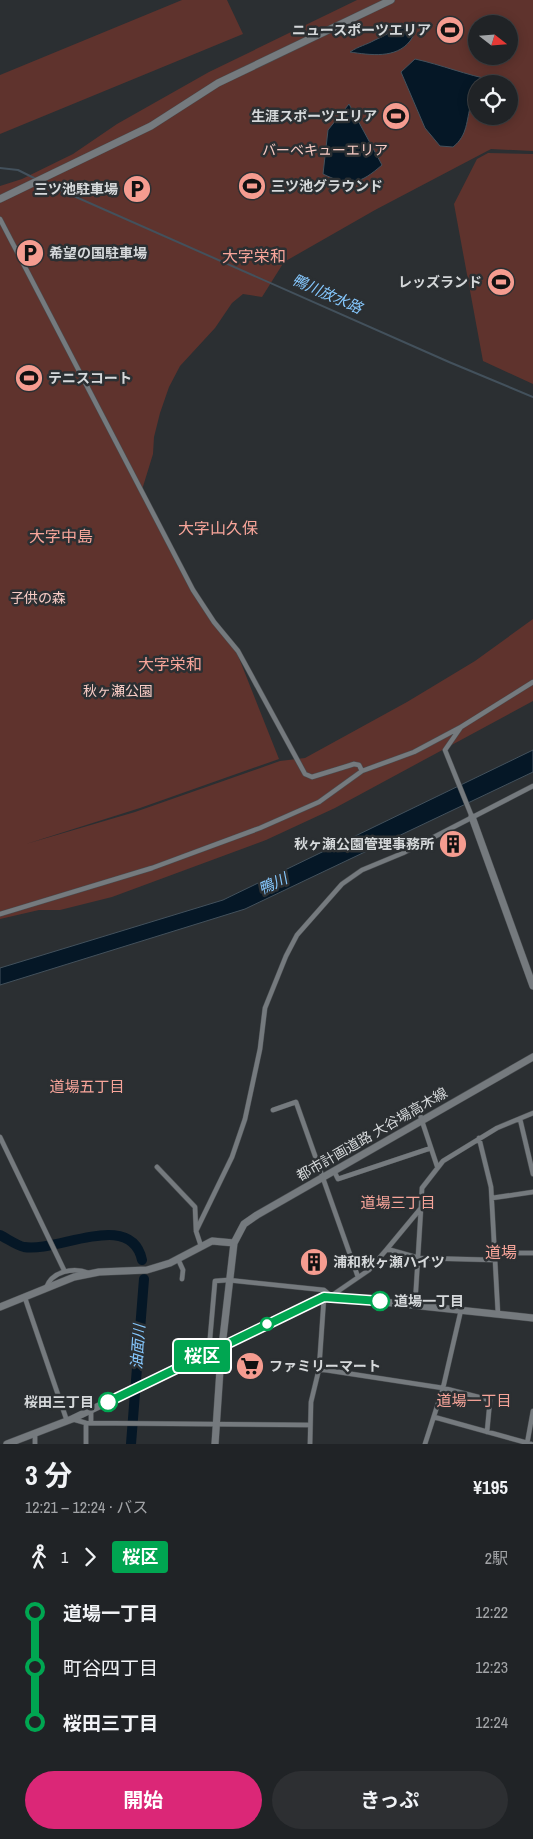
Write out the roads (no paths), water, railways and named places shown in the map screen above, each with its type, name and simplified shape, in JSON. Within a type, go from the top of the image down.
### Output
[{"type":"street","points":[[0,199],[151,126],[218,83],[391,0]]},
{"type":"street","points":[[0,219],[56,330],[193,590],[214,622],[238,651],[302,770],[308,777],[354,764],[359,765],[362,771]]},
{"type":"street","points":[[0,914],[152,868],[260,828],[320,802],[362,771],[414,752],[461,727],[533,682]]},
{"type":"street","points":[[461,727],[446,746],[455,776],[472,816],[533,986]]},
{"type":"street","points":[[196,1231],[232,1157],[246,1119],[260,1049],[265,1008],[286,956],[297,935],[342,884],[362,870],[403,853],[533,786]]},
{"type":"street","name":"都市計画道路 大谷場高木線","points":[[234,1243],[244,1224],[250,1219],[533,1057]]},
{"type":"street","points":[[273,1110],[296,1102],[358,1276]]},
{"type":"street","points":[[418,1109],[438,1166]]},
{"type":"street","points":[[415,1305],[422,1188],[438,1166],[479,1138],[533,1113]]},
{"type":"street","points":[[520,1119],[533,1174]]},
{"type":"street","points":[[0,1137],[64,1270]]},
{"type":"street","points":[[479,1138],[492,1198],[498,1314]]},
{"type":"street","points":[[527,1144],[533,1143]]},
{"type":"street","points":[[334,1171],[338,1179],[431,1148]]},
{"type":"street","points":[[157,1166],[195,1207],[196,1231],[201,1246]]},
{"type":"street","points":[[492,1198],[533,1192]]},
{"type":"street","points":[[7,1444],[70,1420],[327,1297],[369,1270],[421,1208]]},
{"type":"street","points":[[0,1307],[89,1273],[147,1270],[178,1260],[201,1246],[216,1240],[234,1243],[228,1280],[215,1444]]},
{"type":"street","points":[[387,1249],[419,1258],[495,1260]]},
{"type":"street","points":[[495,1252],[533,1253]]},
{"type":"street","points":[[178,1260],[183,1270],[182,1279]]},
{"type":"street","points":[[46,1288],[48,1282],[64,1270],[82,1270],[89,1273]]},
{"type":"street","points":[[210,1338],[215,1281],[228,1280],[324,1290],[327,1297],[319,1370],[310,1402],[310,1444]]},
{"type":"street","points":[[327,1297],[533,1318]]},
{"type":"street","points":[[25,1298],[70,1420]]},
{"type":"street","points":[[425,1444],[443,1388],[461,1310]]},
{"type":"street","points":[[319,1370],[443,1388],[490,1400],[487,1432]]},
{"type":"street","points":[[86,1444],[91,1410]]},
{"type":"street","points":[[434,1417],[528,1444],[533,1411]]},
{"type":"street","points":[[70,1420],[89,1423],[310,1425]]},
{"type":"street","points":[[35,1433],[35,1444]]},
{"type":"water","points":[[415,23],[414,35],[398,51],[382,54],[350,52],[399,28]]},
{"type":"water","points":[[415,59],[473,75],[468,75],[468,118],[466,127],[461,138],[453,147],[440,146],[425,128],[401,72]]},
{"type":"water","points":[[349,104],[382,165],[361,180],[354,182],[341,181],[323,174],[328,130]]},
{"type":"water","name":"鴨川","points":[[533,750],[533,772],[245,909],[0,985],[0,968],[223,900]]},
{"type":"waterway","name":"鴨川放水路","points":[[0,168],[18,170],[36,179]]},
{"type":"waterway","name":"鴨川放水路","points":[[42,182],[449,362],[533,397]]},
{"type":"waterway","name":"油面川","points":[[0,1235],[24,1247],[38,1247],[109,1235],[124,1237],[135,1245],[142,1260]]},
{"type":"waterway","name":"油面川","points":[[131,1444],[144,1279]]},
{"type":"place","name":"ニュースポーツエリア","points":[[450,30]]},
{"type":"place","name":"生涯スポーツエリア","points":[[396,116]]},
{"type":"place","name":"三ツ池グラウンド","points":[[252,186]]},
{"type":"place","name":"三ツ池駐車場","points":[[137,189]]},
{"type":"place","name":"希望の国駐車場","points":[[30,253]]},
{"type":"place","name":"レッズランド","points":[[501,282]]},
{"type":"place","name":"テニスコート","points":[[29,378]]},
{"type":"place","name":"秋ヶ瀬公園管理事務所","points":[[453,844]]},
{"type":"place","name":"浦和秋ヶ瀬ハイツ","points":[[314,1262]]},
{"type":"place","name":"道場一丁目","points":[[380,1301]]},
{"type":"place","name":"ファミリーマート","points":[[250,1366]]},
{"type":"place","name":"桜田三丁目","points":[[108,1402]]},
{"type":"district","name":"大字栄和","points":[[254,256]]},
{"type":"district","name":"大字山久保","points":[[218,528]]},
{"type":"district","name":"大字中島","points":[[61,536]]},
{"type":"district","name":"大字栄和","points":[[170,664]]},
{"type":"district","name":"道場五丁目","points":[[87,1087]]},
{"type":"district","name":"道場三丁目","points":[[398,1203]]},
{"type":"district","name":"道場","points":[[501,1252]]},
{"type":"district","name":"道場一丁目","points":[[474,1401]]},
{"type":"park label","name":"バーベキューエリア","points":[[325,150]]},
{"type":"park label","name":"子供の森","points":[[38,598]]},
{"type":"park label","name":"秋ヶ瀬公園","points":[[118,691]]}]
